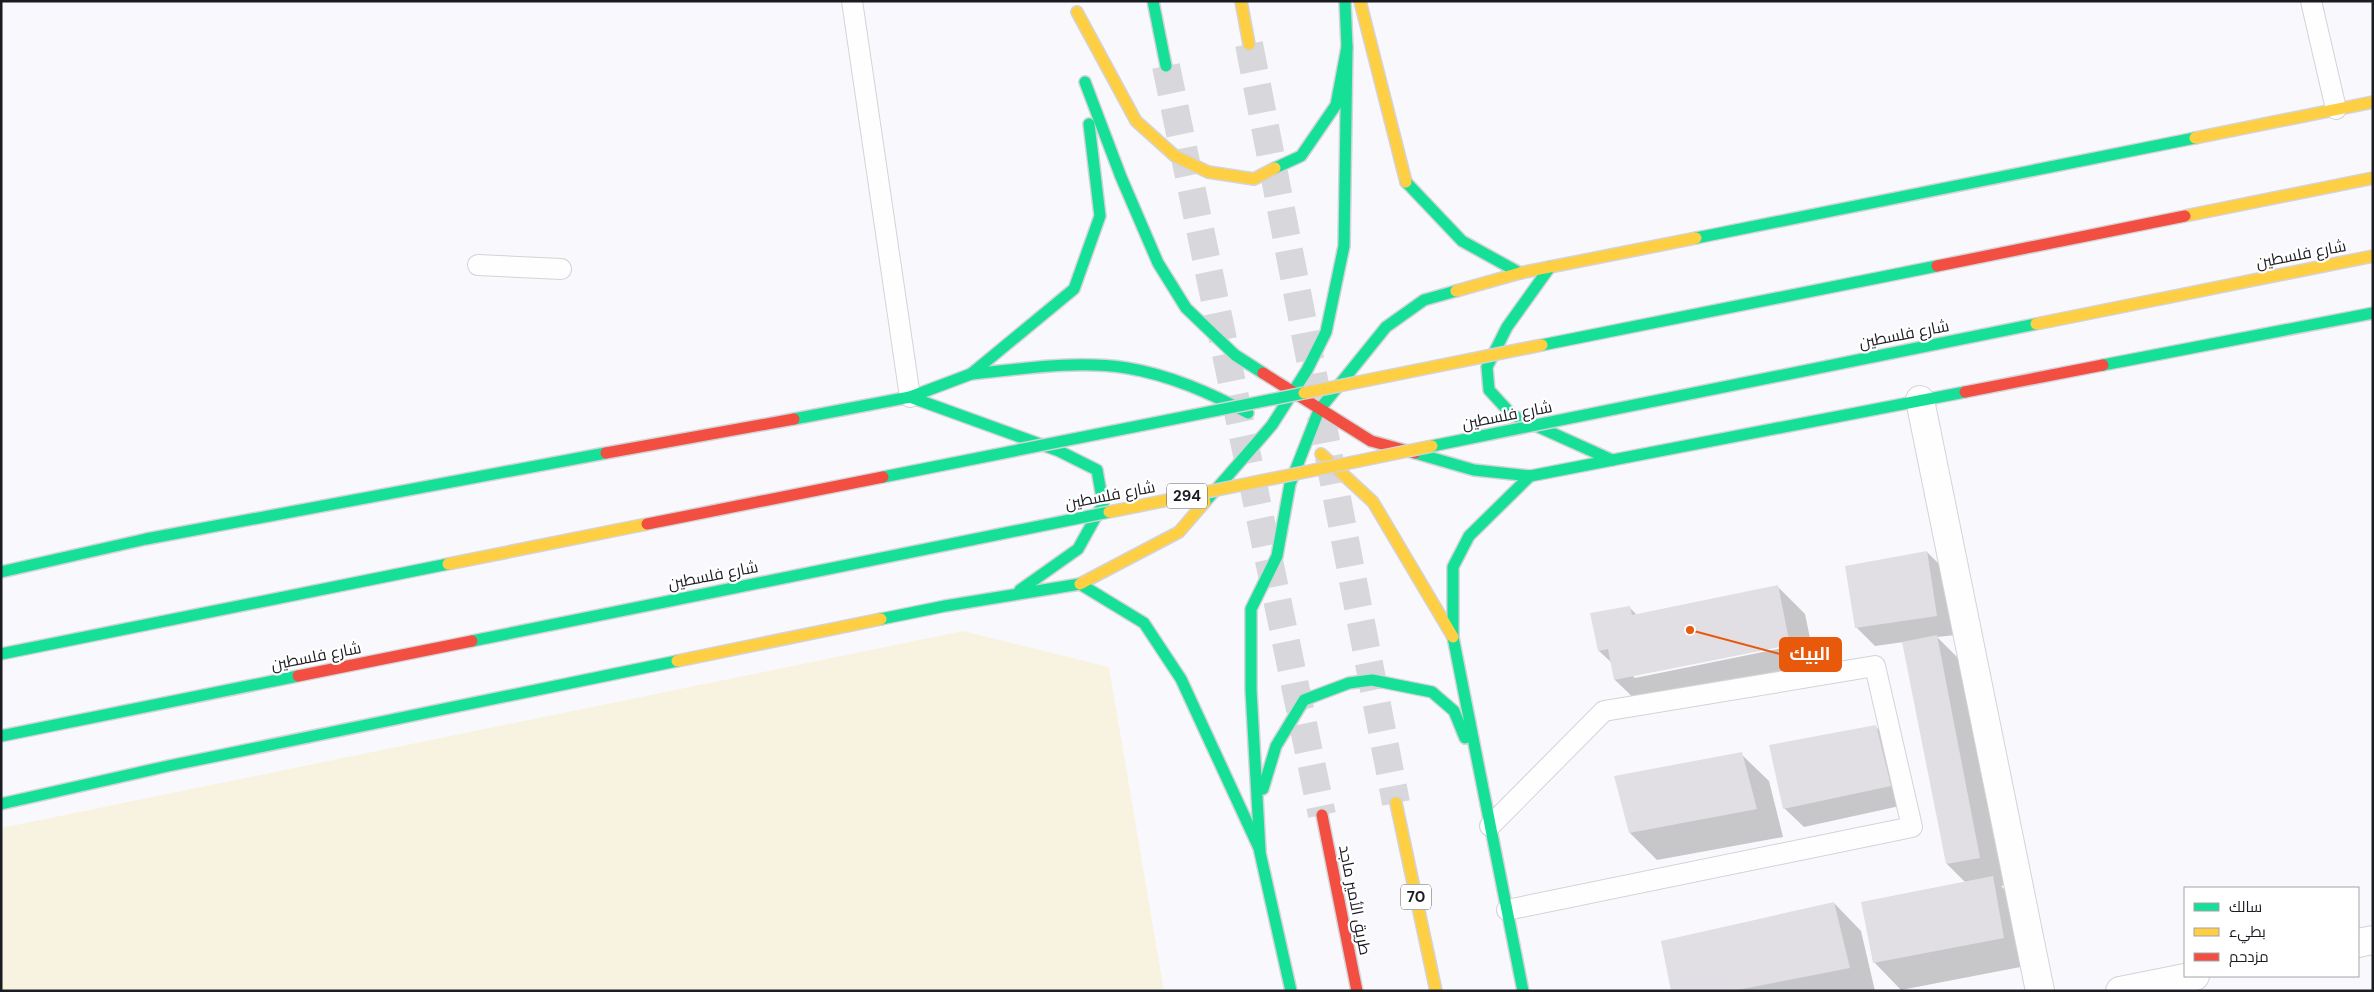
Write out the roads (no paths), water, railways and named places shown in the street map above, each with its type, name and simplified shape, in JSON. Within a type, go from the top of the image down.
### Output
[{"type":"main road","points":[[1153,1],[1166,66]]},
{"type":"main road","points":[[1241,1],[1249,44]]},
{"type":"main road","points":[[1,804],[488,700],[945,606],[1080,584],[1179,532],[1292,393],[1307,370],[1326,332],[1344,246],[1347,157],[1345,1]]},
{"type":"main road","points":[[1360,1],[1406,184],[1462,241],[1520,272]]},
{"type":"main road","points":[[1076,7],[1136,121],[1175,156],[1208,172],[1254,179],[1301,156],[1336,105],[1347,47]]},
{"type":"main road","points":[[1076,7],[1080,42]]},
{"type":"main road","points":[[971,374],[1074,289],[1100,216],[1084,77],[1121,177],[1158,263],[1186,308],[1234,355],[1371,441],[1474,470],[1530,476],[2373,313]]},
{"type":"main road","points":[[1291,991],[1260,850],[1251,690],[1251,609],[1277,556],[1290,484],[1301,443],[1319,410],[1386,328],[1424,300],[1520,272],[2373,102]]},
{"type":"main road","points":[[1,654],[2373,178]]},
{"type":"main road","name":"شارع فلسطين","points":[[1,736],[2373,256]]},
{"type":"main road","points":[[1550,266],[1507,327],[1487,367],[1489,390],[1512,415],[1612,460]]},
{"type":"main road","points":[[1,572],[155,538],[910,397],[971,374],[1074,366],[1109,366],[1150,372],[1225,400],[1268,423]]},
{"type":"main road","points":[[910,397],[1059,451],[1097,470],[1103,504],[1078,549],[1015,594]]},
{"type":"main road","points":[[1301,443],[1325,456],[1373,502],[1453,637]]},
{"type":"main road","points":[[1523,991],[1453,637],[1453,567],[1469,536],[1530,476]]},
{"type":"main road","points":[[1080,584],[1144,623],[1181,679],[1260,850]]},
{"type":"main road","points":[[1260,850],[1263,789],[1276,746],[1304,700],[1349,683],[1372,680],[1432,692],[1454,712],[1480,776]]},
{"type":"main road","name":"70","points":[[1396,803],[1436,991]]},
{"type":"main road","name":"طريق الأمير ماجد","points":[[1322,815],[1357,991]]},
{"type":"street","points":[[1920,400],[2040,991]]},
{"type":"street","points":[[2359,943],[2373,940]]},
{"type":"street","points":[[2120,991],[2190,977]]},
{"type":"lane","points":[[852,1],[910,397]]},
{"type":"lane","points":[[2310,1],[2336,109]]},
{"type":"lane","points":[[478,265],[561,268]]},
{"type":"lane","points":[[1490,826],[1604,712],[1875,666],[1912,827],[1507,910]]},
{"type":"tunnel","points":[[1249,44],[1396,803]]},
{"type":"tunnel","points":[[1166,66],[1322,815]]},
{"type":"place","name":"البيك","points":[[1690,630]]}]
